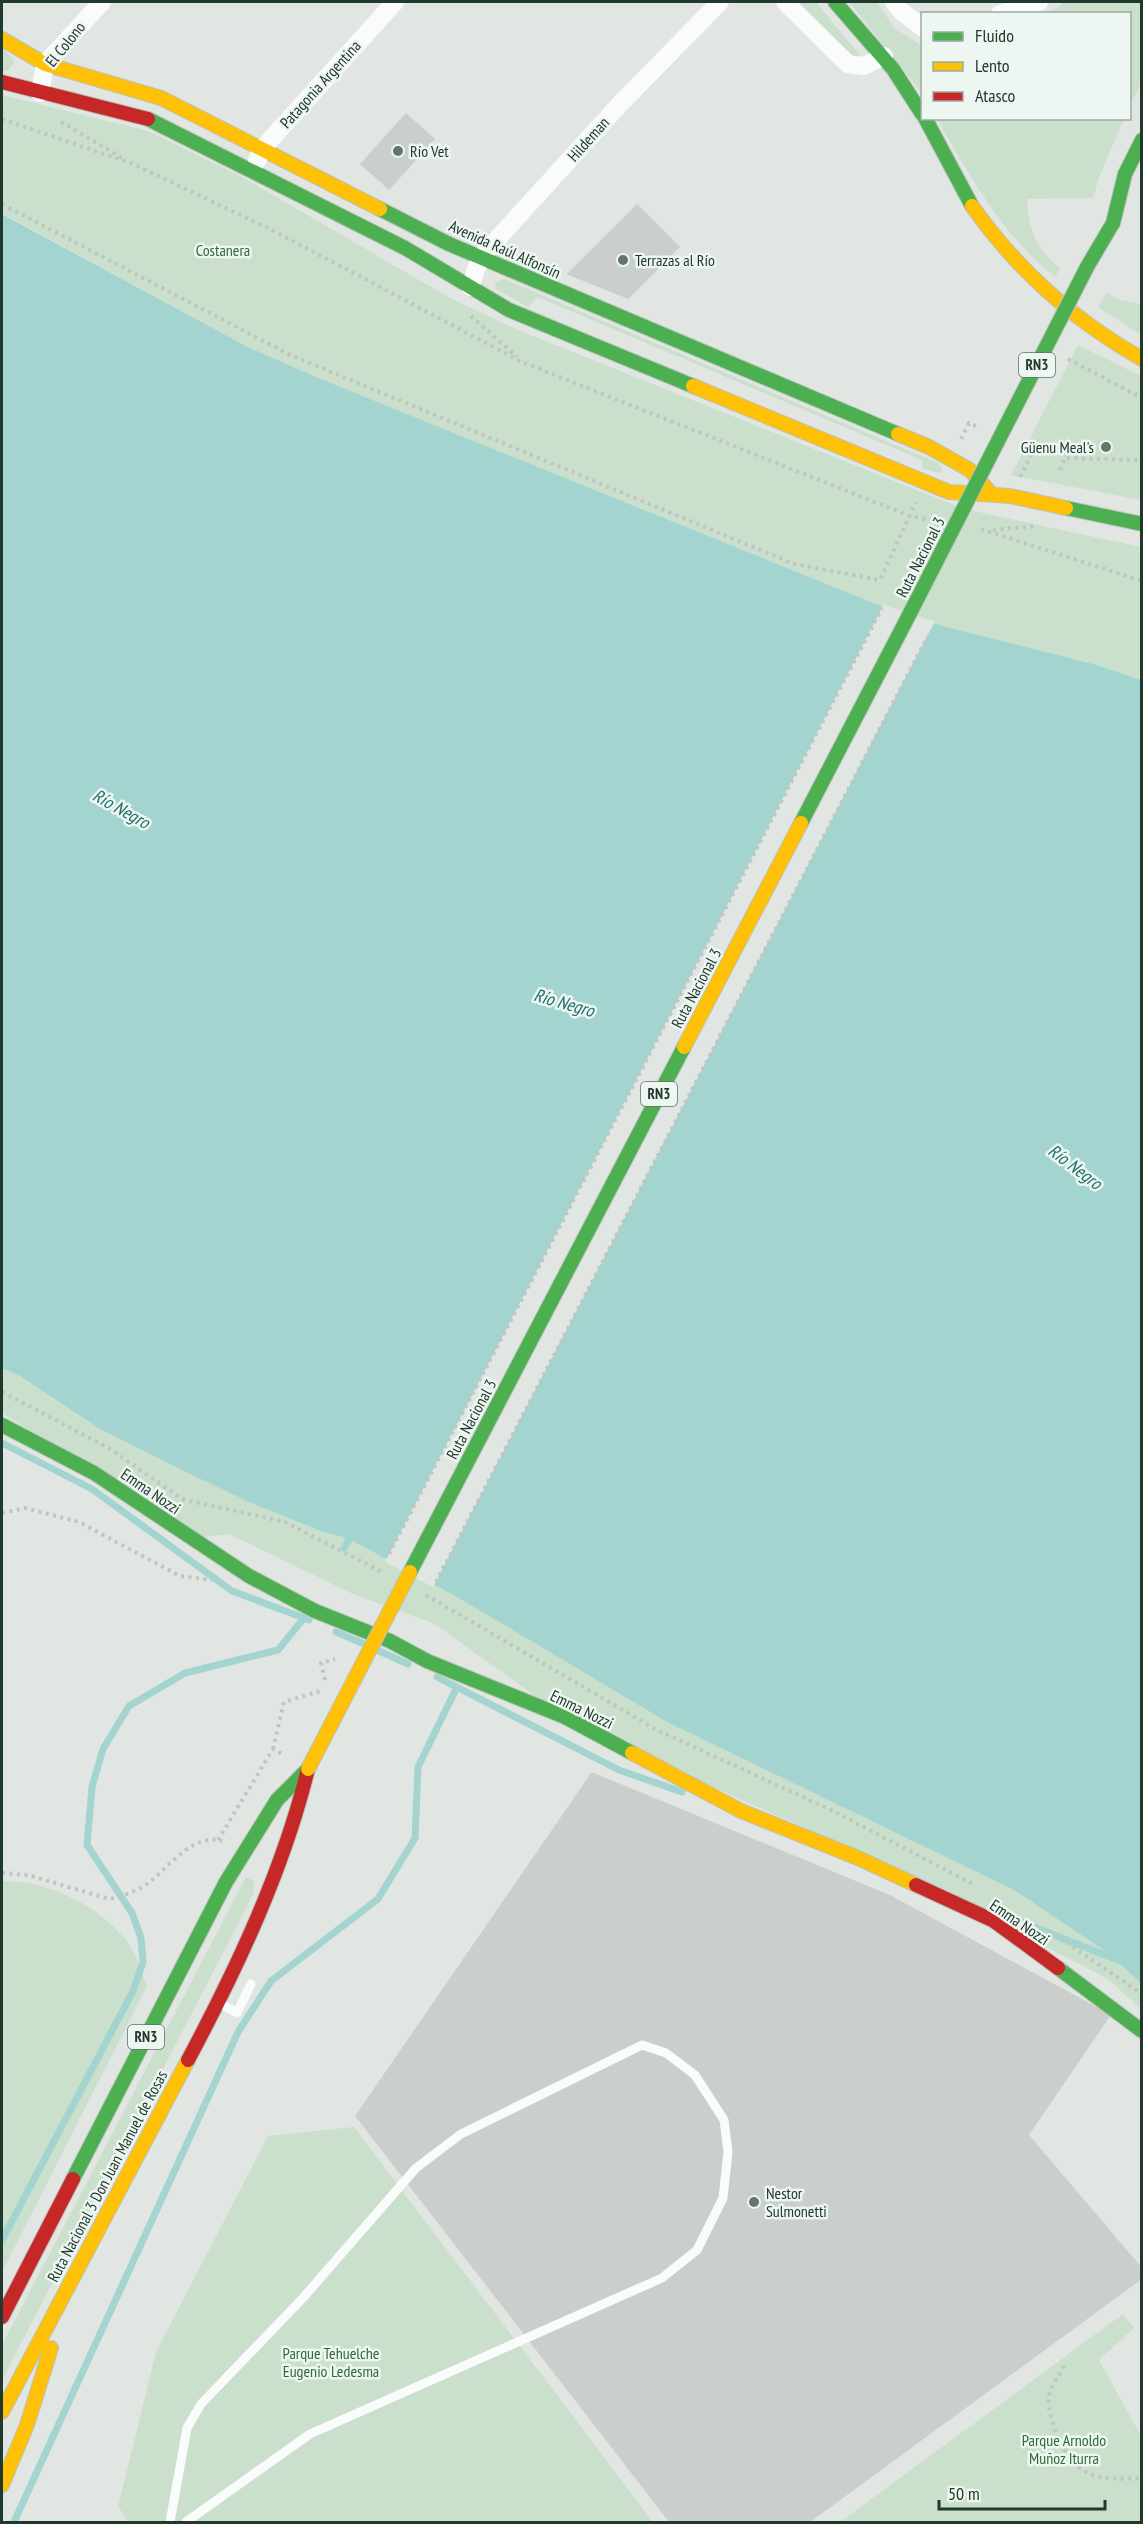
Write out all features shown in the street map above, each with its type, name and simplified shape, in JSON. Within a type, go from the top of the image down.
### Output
[{"type":"main road","points":[[836,2],[884,56],[910,91],[921,112]]},
{"type":"main road","name":"Avenida Raúl Alfonsín","points":[[2,39],[45,64],[161,98],[480,258],[929,447],[970,470],[991,493]]},
{"type":"main road","points":[[2,82],[152,120],[405,248],[470,288],[519,314],[949,492],[1010,496],[1142,524]]},
{"type":"main road","points":[[926,120],[972,206],[1000,247],[1031,280],[1082,322],[1142,359]]},
{"type":"main road","name":"Ruta Nacional 3","points":[[1113,223],[1125,174],[1142,140]]},
{"type":"main road","name":"Ruta Nacional 3","points":[[308,1769],[913,607],[1087,267],[1113,223],[1134,198]]},
{"type":"main road","name":"Emma Nozzi","points":[[2,1425],[94,1473],[249,1576],[315,1611],[390,1641],[427,1661],[566,1717],[741,1811],[858,1858],[994,1921],[1142,2031]]},
{"type":"main road","name":"Ruta Nacional 3 Don Juan Manuel de Rosas","points":[[2,2317],[246,1849],[277,1800],[308,1769]]},
{"type":"main road","name":"Ruta Nacional 3 Don Juan Manuel de Rosas","points":[[2,2412],[235,1971],[298,1809],[308,1769]]},
{"type":"main road","points":[[2,2486],[27,2425],[73,2276]]},
{"type":"street","name":"El Colono","points":[[40,93],[45,64],[102,2]]},
{"type":"street","name":"Patagonia Argentina","points":[[253,170],[262,149],[395,2]]},
{"type":"street","name":"Hildeman","points":[[470,288],[480,258],[620,104],[720,2]]},
{"type":"street","points":[[785,2],[848,64],[864,66],[884,56]]},
{"type":"street","points":[[894,2],[901,11],[921,26]]},
{"type":"street","points":[[1006,12],[1039,2]]},
{"type":"lane","points":[[218,2002],[237,2013],[251,1984]]},
{"type":"lane","points":[[170,2523],[187,2428],[201,2404],[302,2299],[416,2168],[461,2134],[642,2045],[666,2053],[695,2075],[724,2120],[728,2152],[723,2198],[697,2250],[662,2278],[584,2310],[310,2434],[186,2523]]},
{"type":"path","points":[[2,119],[133,164]]},
{"type":"path","points":[[55,119],[133,164],[270,229],[522,362],[910,516],[933,520]]},
{"type":"path","points":[[2,204],[288,354],[794,564],[880,580],[925,482]]},
{"type":"path","points":[[470,288],[462,308],[522,362]]},
{"type":"path","points":[[1064,357],[1142,398]]},
{"type":"path","points":[[971,437],[977,427]]},
{"type":"path","points":[[1010,496],[1032,454],[1024,450],[1020,458]]},
{"type":"path","points":[[1060,470],[1065,458],[1142,460]]},
{"type":"path","points":[[927,522],[932,512]]},
{"type":"path","points":[[990,530],[1043,526]]},
{"type":"path","points":[[978,538],[981,528],[990,530],[1142,581]]},
{"type":"path","points":[[378,1575],[882,607]]},
{"type":"path","points":[[425,1602],[928,634]]},
{"type":"path","points":[[2,1392],[109,1448],[182,1499],[285,1522],[390,1577]]},
{"type":"path","points":[[2,1513],[25,1508],[79,1522],[180,1576],[217,1581],[249,1576]]},
{"type":"path","points":[[422,1593],[657,1730],[833,1811],[974,1884]]},
{"type":"path","points":[[312,1702],[340,1649]]},
{"type":"path","points":[[218,1840],[273,1749],[284,1755],[290,1745]]},
{"type":"path","points":[[2,1873],[28,1875],[109,1899],[121,1897],[144,1886],[184,1851],[200,1842],[218,1840],[246,1849]]},
{"type":"path","points":[[1041,1925],[1142,1994]]},
{"type":"path","points":[[1064,2366],[1049,2396],[1052,2422],[1063,2450],[1084,2472],[1108,2480],[1142,2478]]},
{"type":"green space","points":[[793,2],[816,2],[863,59],[857,62]]},
{"type":"green space","points":[[849,2],[877,2],[894,28],[921,45],[921,92]]},
{"type":"green space","points":[[1065,2],[1141,2],[1141,83],[1131,103],[1131,12],[1050,12]]},
{"type":"green space","points":[[2,48],[12,57],[14,63],[8,71],[2,70]]},
{"type":"green space","name":"Costanera","points":[[2,95],[148,131],[242,177],[450,298],[518,330],[964,509],[1141,547],[1141,680],[1097,665],[908,617],[316,377],[246,346],[2,213]]},
{"type":"green space","points":[[938,120],[1124,120],[1100,175],[1093,198],[1027,199],[1029,220],[1035,238],[1045,254],[1060,268],[1055,277],[1019,243],[975,183]]},
{"type":"green space","points":[[504,279],[938,463],[943,470],[939,473],[923,469],[922,460],[538,297],[528,307],[496,289],[495,283]]},
{"type":"green space","points":[[1106,293],[1120,300],[1141,304],[1141,335],[1098,307]]},
{"type":"green space","points":[[1078,345],[1141,376],[1141,500],[1011,475]]},
{"type":"green space","points":[[2,1368],[20,1376],[100,1429],[190,1474],[251,1503],[321,1531],[349,1539],[457,1597],[667,1722],[1014,1890],[1141,1975],[1141,2009],[1108,1979],[872,1857],[658,1763],[565,1717],[433,1623],[353,1594],[229,1534],[201,1537],[2,1413]]},
{"type":"green space","points":[[246,1877],[254,1881],[253,1895],[2,2380],[2,2345]]},
{"type":"green space","points":[[2,1881],[20,1882],[55,1890],[88,1907],[117,1930],[128,1943],[147,1986],[2,2272]]},
{"type":"green space","name":"Parque Tehuelche Eugenio Ledesma","points":[[354,2127],[653,2522],[128,2522],[118,2506],[156,2352],[268,2136]]},
{"type":"green space","name":"Parque Arnoldo Muñoz Iturra","points":[[1123,2314],[1134,2328],[1099,2360],[1141,2436],[1141,2522],[840,2522]]},
{"type":"water","name":"Río Negro","points":[[2,214],[246,346],[316,377],[908,617],[1097,665],[1141,680],[1141,1975],[1014,1890],[667,1722],[457,1597],[349,1539],[321,1531],[251,1503],[190,1474],[100,1429],[20,1376],[2,1368]]},
{"type":"pier","points":[[884,604],[935,621],[433,1587],[385,1562]]},
{"type":"building","name":"Río Vet","points":[[406,114],[434,139],[389,189],[361,164]]},
{"type":"building","name":"Terrazas al Río","points":[[637,205],[679,247],[628,298],[568,274]]},
{"type":"building","name":"Nestor Sulmonetti","points":[[592,1773],[890,1896],[1110,2015],[1028,2135],[1142,2269],[1142,2278],[809,2522],[670,2522],[356,2116]]},
{"type":"waterway","points":[[2,1443],[92,1489],[232,1591],[309,1620]]},
{"type":"waterway","points":[[344,1548],[349,1539]]},
{"type":"waterway","points":[[2,2240],[133,1991],[143,1962],[141,1938],[132,1913],[87,1845],[92,1787],[103,1749],[129,1706],[185,1673],[278,1650],[304,1618]]},
{"type":"waterway","points":[[336,1632],[364,1644]]},
{"type":"waterway","points":[[377,1650],[408,1664]]},
{"type":"waterway","points":[[437,1677],[619,1770],[682,1792]]},
{"type":"waterway","points":[[14,2522],[238,2032],[271,1981],[378,1899],[415,1838],[418,1767],[457,1687]]},
{"type":"waterway","points":[[1003,1915],[1123,1962],[1142,1979]]},
{"type":"traffic: fast","points":[[835,2],[893,69],[921,112]]},
{"type":"traffic: fast","points":[[148,119],[405,248],[509,310],[693,386]]},
{"type":"traffic: fast","points":[[926,120],[972,206]]},
{"type":"traffic: fast","points":[[1113,223],[1125,174],[1142,140]]},
{"type":"traffic: fast","points":[[380,209],[449,244],[898,434]]},
{"type":"traffic: fast","points":[[908,617],[1087,267],[1113,223]]},
{"type":"traffic: fast","points":[[1066,508],[1142,524]]},
{"type":"traffic: fast","points":[[801,823],[908,617]]},
{"type":"traffic: fast","points":[[410,1572],[684,1047]]},
{"type":"traffic: fast","points":[[2,1425],[94,1473],[249,1576],[315,1611],[390,1641],[427,1661],[565,1717],[632,1753]]},
{"type":"traffic: fast","points":[[73,2179],[226,1882],[277,1800],[308,1769]]},
{"type":"traffic: fast","points":[[1058,1968],[1142,2031]]},
{"type":"traffic: slow","points":[[2,39],[45,64],[161,98],[380,209]]},
{"type":"traffic: slow","points":[[972,206],[1008,252],[1048,292],[1093,328],[1142,359]]},
{"type":"traffic: slow","points":[[693,386],[949,492],[1010,496],[1066,508]]},
{"type":"traffic: slow","points":[[898,434],[929,447],[970,470],[989,491]]},
{"type":"traffic: slow","points":[[684,1047],[801,823]]},
{"type":"traffic: slow","points":[[308,1769],[410,1572]]},
{"type":"traffic: slow","points":[[632,1753],[741,1811],[858,1858],[916,1885]]},
{"type":"traffic: slow","points":[[2,2412],[188,2060]]},
{"type":"traffic: slow","points":[[2,2485],[27,2425],[51,2348]]},
{"type":"traffic: jam","points":[[2,82],[148,119]]},
{"type":"traffic: jam","points":[[188,2060],[241,1954],[272,1882],[286,1845],[308,1769]]},
{"type":"traffic: jam","points":[[916,1885],[994,1921],[1058,1968]]},
{"type":"traffic: jam","points":[[2,2317],[73,2179]]},
{"type":"place","name":"Río Vet","points":[[398,151]]},
{"type":"place","name":"Terrazas al Río","points":[[623,260]]},
{"type":"place","name":"Güenu Meal's","points":[[1106,447]]},
{"type":"place","name":"Nestor Sulmonetti","points":[[754,2202]]}]
